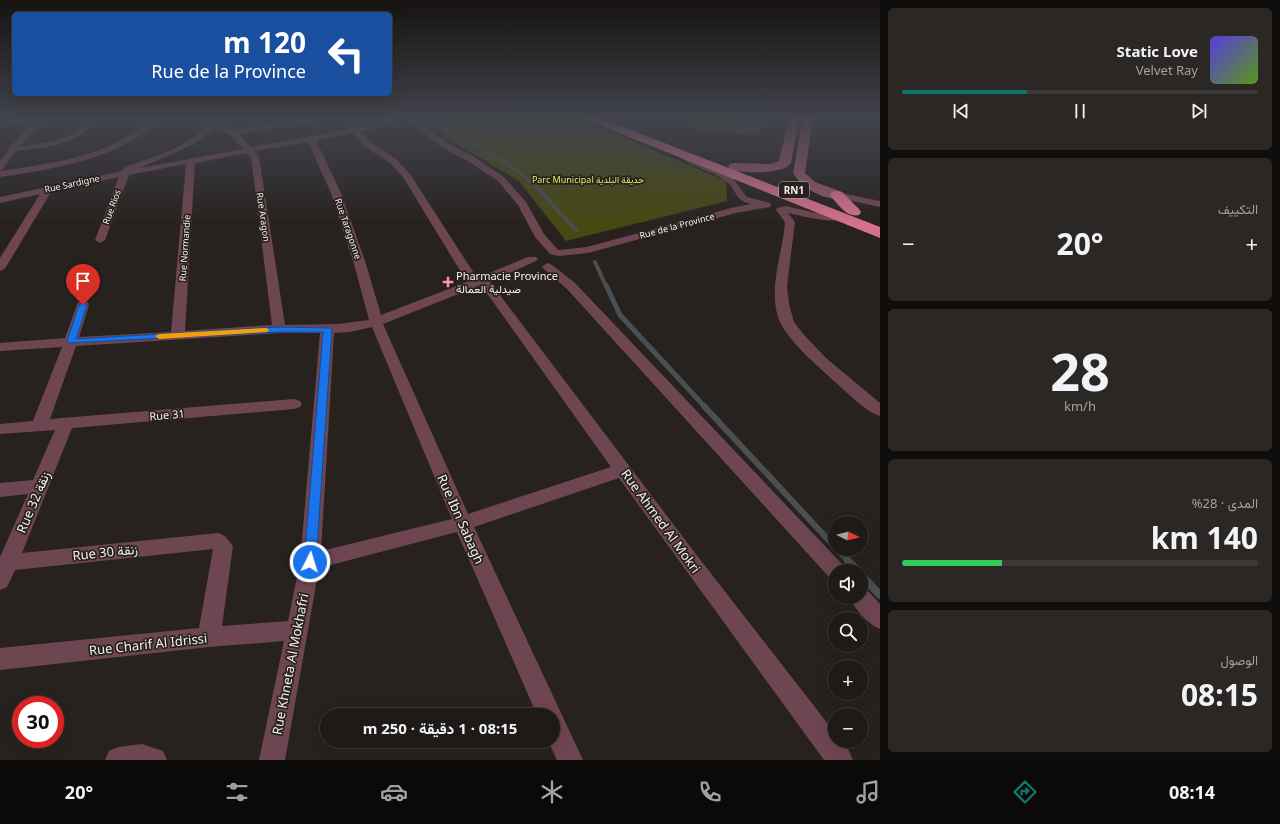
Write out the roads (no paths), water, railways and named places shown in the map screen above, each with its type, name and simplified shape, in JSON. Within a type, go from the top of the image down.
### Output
[{"type":"highway","name":"RN1","points":[[678,153],[880,233]]},
{"type":"highway","name":"RN1","points":[[701,153],[880,223]]},
{"type":"highway","points":[[838,195],[854,212]]},
{"type":"street","points":[[0,167],[10,153]]},
{"type":"street","points":[[0,174],[62,162],[93,153]]},
{"type":"street","points":[[125,173],[128,169],[169,153]]},
{"type":"street","name":"Rue Sardigne","points":[[0,200],[125,173],[235,153]]},
{"type":"street","name":"Rue Aragon","points":[[252,153],[256,162],[279,329]]},
{"type":"street","name":"Rue Taragonne","points":[[318,153],[336,193],[360,264],[376,322]]},
{"type":"street","name":"Rue Ahmed Al Mokri","points":[[381,153],[393,161],[407,176],[479,282],[623,470],[685,555],[840,760]]},
{"type":"street","points":[[460,153],[501,178],[522,204],[539,235],[561,257],[571,286]]},
{"type":"street","points":[[734,167],[772,168],[785,163],[787,153]]},
{"type":"street","points":[[802,153],[799,173],[803,180],[809,184],[838,195],[880,204]]},
{"type":"street","points":[[684,156],[695,164],[729,179],[736,186],[742,197],[741,204],[737,210]]},
{"type":"street","name":"Rue Normandie","points":[[178,335],[191,161]]},
{"type":"street","name":"Rue Rios","points":[[100,240],[125,173]]},
{"type":"street","points":[[0,267],[48,189]]},
{"type":"street","points":[[742,197],[753,202],[816,216],[840,217]]},
{"type":"street","name":"Rue de la Province","points":[[561,257],[737,210],[766,205]]},
{"type":"street","points":[[783,209],[790,222],[789,238],[783,263],[781,286],[783,306],[787,322],[804,344],[832,372],[880,411]]},
{"type":"street","points":[[539,235],[540,261],[571,286],[829,564]]},
{"type":"street","points":[[0,347],[71,341],[279,329],[354,328],[376,322],[509,270],[540,261],[561,257]]},
{"type":"street","points":[[540,261],[561,257]]},
{"type":"street","points":[[39,426],[83,305]]},
{"type":"street","name":"Rue Ibn Sabagh","points":[[376,322],[462,523],[546,708]]},
{"type":"street","name":"Rue Khneta Al Mokhafri","points":[[272,760],[310,562],[328,329]]},
{"type":"street","name":"Rue 31","points":[[0,429],[294,404]]},
{"type":"street","name":"Rue 32 زنقة","points":[[0,581],[66,424]]},
{"type":"street","points":[[310,562],[462,523],[623,470]]},
{"type":"street","points":[[0,490],[40,486]]},
{"type":"street","name":"Rue 30 زنقة","points":[[8,563],[203,542],[218,542],[223,546],[223,549],[209,637]]},
{"type":"street","points":[[866,604],[880,619]]},
{"type":"street","name":"Rue Charif Al Idrissi","points":[[0,659],[209,637],[297,630]]},
{"type":"street","points":[[560,738],[570,760]]},
{"type":"street","points":[[118,760],[142,757],[154,760]]},
{"type":"waterway","points":[[490,153],[520,173],[540,191]]},
{"type":"waterway","points":[[540,191],[576,230]]},
{"type":"waterway","points":[[595,262],[606,286]]},
{"type":"waterway","points":[[606,285],[620,315],[705,407]]},
{"type":"waterway","points":[[704,406],[828,539]]},
{"type":"waterway","points":[[843,556],[849,562]]},
{"type":"waterway","points":[[868,582],[880,595]]},
{"type":"place","name":"Pharmacie Province صيدلية العمالة","points":[[448,282]]},
{"type":"park label","name":"Parc Municipal حديقة البلدية","points":[[588,180]]}]
